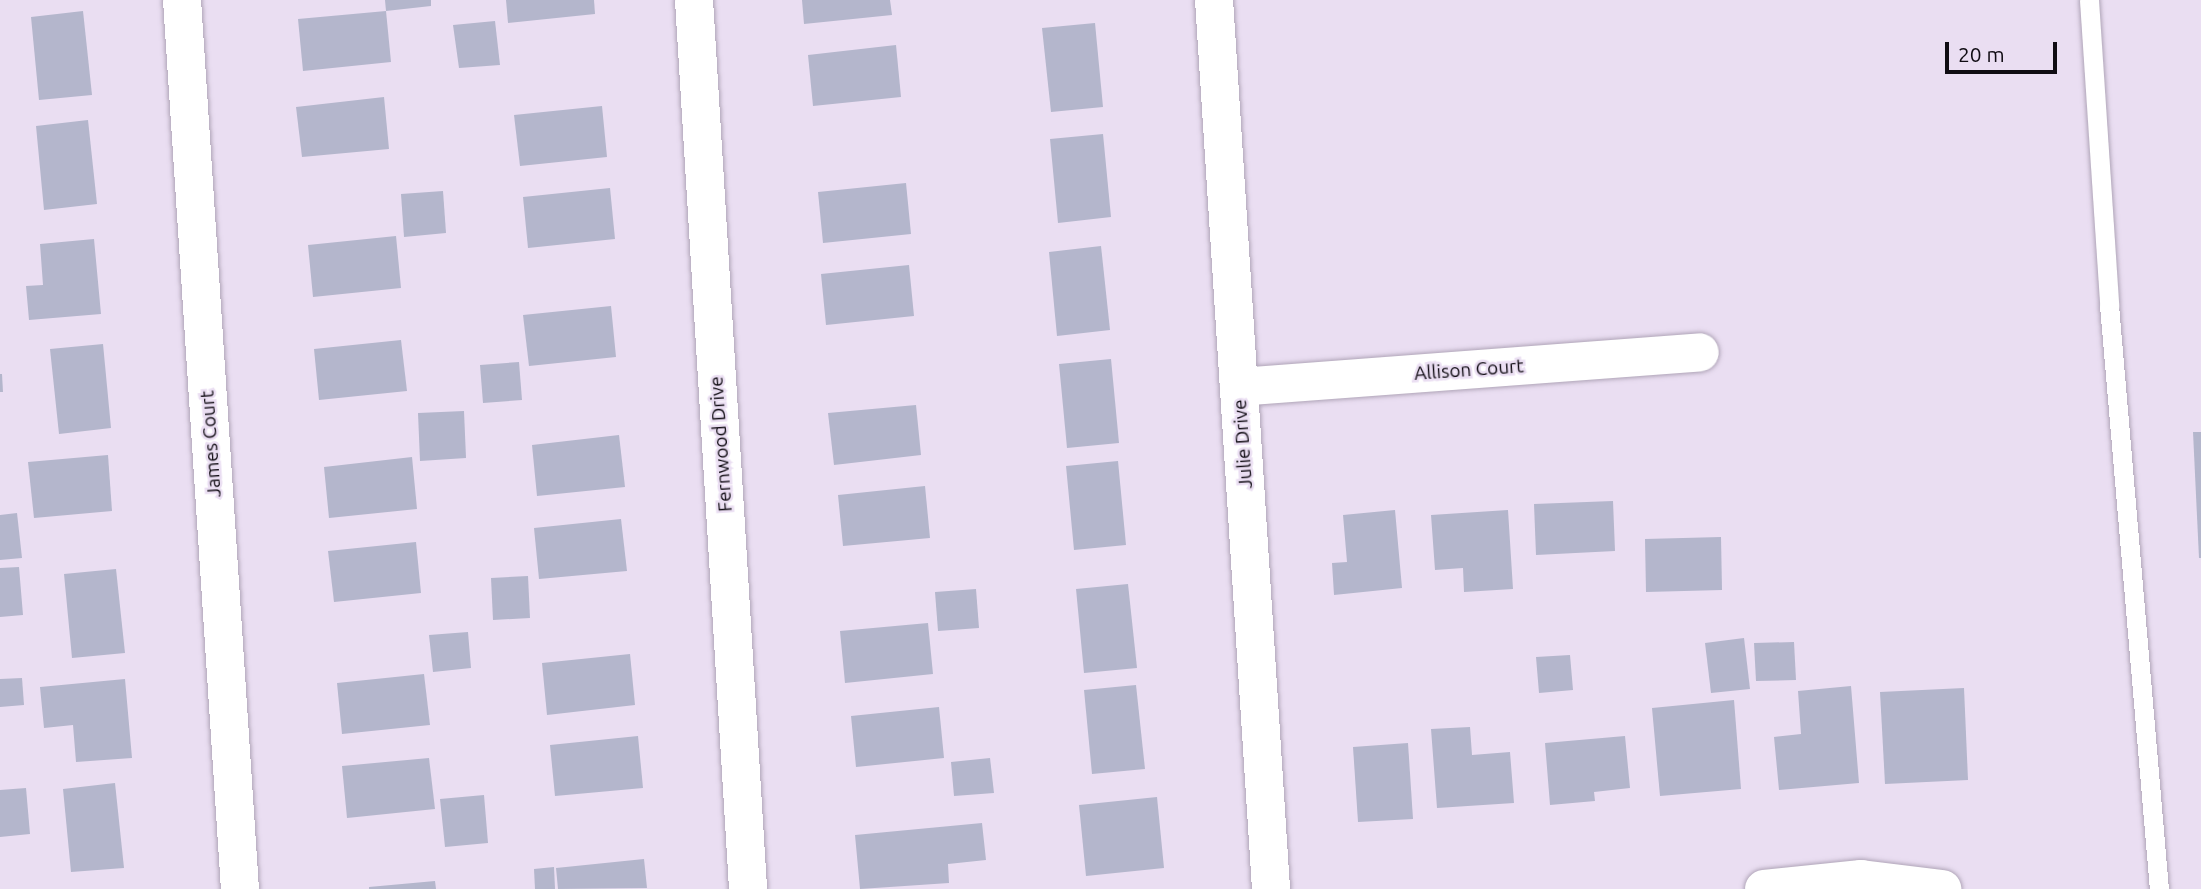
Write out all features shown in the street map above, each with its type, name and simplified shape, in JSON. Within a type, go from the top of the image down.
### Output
[{"type":"street","name":"James Court","points":[[182,0],[240,889]]},
{"type":"street","name":"Fernwood Drive","points":[[694,0],[748,889]]},
{"type":"street","name":"Julie Drive","points":[[1214,0],[1271,889]]},
{"type":"street","name":"Allison Court","points":[[1239,387],[1700,352]]},
{"type":"street","points":[[1764,889],[1861,879],[1942,889]]},
{"type":"lane","points":[[2088,0],[2109,304],[2159,889]]},
{"type":"building","points":[[385,0],[431,0],[431,6],[386,11]]},
{"type":"building","points":[[506,0],[594,0],[595,14],[508,23]]},
{"type":"building","points":[[802,0],[890,0],[892,15],[804,24]]},
{"type":"building","points":[[83,11],[92,95],[39,100],[31,17]]},
{"type":"building","points":[[386,11],[391,62],[303,71],[298,19]]},
{"type":"building","points":[[495,21],[500,65],[459,68],[453,25]]},
{"type":"building","points":[[1095,23],[1103,107],[1051,112],[1042,28]]},
{"type":"building","points":[[896,45],[901,97],[813,106],[808,55]]},
{"type":"building","points":[[384,97],[389,149],[302,157],[296,107]]},
{"type":"building","points":[[602,106],[607,157],[520,166],[514,115]]},
{"type":"building","points":[[88,120],[97,204],[44,210],[36,126]]},
{"type":"building","points":[[1103,134],[1111,217],[1058,223],[1050,139]]},
{"type":"building","points":[[906,183],[911,234],[823,243],[818,192]]},
{"type":"building","points":[[610,188],[615,239],[528,248],[523,197]]},
{"type":"building","points":[[443,191],[446,233],[404,237],[401,194]]},
{"type":"building","points":[[396,236],[401,288],[313,297],[308,245]]},
{"type":"building","points":[[94,239],[101,314],[29,320],[26,286],[43,285],[40,244]]},
{"type":"building","points":[[1101,246],[1110,330],[1057,336],[1049,252]]},
{"type":"building","points":[[909,265],[914,316],[826,325],[821,274]]},
{"type":"building","points":[[611,306],[616,357],[529,366],[523,315]]},
{"type":"building","points":[[401,340],[407,391],[319,400],[314,349]]},
{"type":"building","points":[[103,344],[111,428],[59,434],[50,349]]},
{"type":"building","points":[[1111,359],[1119,443],[1067,448],[1059,364]]},
{"type":"building","points":[[519,362],[522,400],[483,403],[480,365]]},
{"type":"building","points":[[2,374],[3,392],[0,392]]},
{"type":"building","points":[[916,405],[921,455],[834,465],[828,413]]},
{"type":"building","points":[[464,411],[466,458],[420,461],[418,413]]},
{"type":"building","points":[[2193,432],[2201,432],[2201,558],[2199,558]]},
{"type":"building","points":[[619,435],[625,487],[537,496],[532,445]]},
{"type":"building","points":[[108,455],[112,511],[34,518],[28,462]]},
{"type":"building","points":[[412,457],[417,509],[329,518],[324,467]]},
{"type":"building","points":[[1118,461],[1126,545],[1074,550],[1066,466]]},
{"type":"building","points":[[925,486],[930,538],[843,546],[838,495]]},
{"type":"building","points":[[1613,501],[1615,551],[1536,555],[1534,504]]},
{"type":"building","points":[[1395,510],[1402,588],[1334,595],[1332,563],[1347,562],[1343,515]]},
{"type":"building","points":[[1508,510],[1513,589],[1464,592],[1463,568],[1435,570],[1431,515]]},
{"type":"building","points":[[17,513],[22,558],[0,560],[0,515]]},
{"type":"building","points":[[621,519],[627,571],[539,579],[534,528]]},
{"type":"building","points":[[1721,537],[1722,590],[1646,592],[1645,539]]},
{"type":"building","points":[[416,542],[421,593],[334,602],[328,551]]},
{"type":"building","points":[[19,567],[23,615],[0,617],[0,568]]},
{"type":"building","points":[[116,569],[125,653],[72,658],[64,574]]},
{"type":"building","points":[[528,576],[530,618],[493,620],[491,578]]},
{"type":"building","points":[[1128,584],[1137,668],[1084,673],[1076,589]]},
{"type":"building","points":[[976,589],[979,628],[938,631],[935,592]]},
{"type":"building","points":[[928,623],[933,674],[845,683],[840,631]]},
{"type":"building","points":[[468,632],[471,668],[433,672],[429,635]]},
{"type":"building","points":[[1744,638],[1750,689],[1711,693],[1705,643]]},
{"type":"building","points":[[1794,642],[1796,680],[1756,681],[1754,643]]},
{"type":"building","points":[[630,654],[635,705],[547,715],[542,663]]},
{"type":"building","points":[[1570,655],[1573,690],[1539,693],[1536,657]]},
{"type":"building","points":[[424,674],[430,725],[342,734],[337,683]]},
{"type":"building","points":[[22,678],[24,705],[0,707],[0,679]]},
{"type":"building","points":[[125,679],[132,758],[76,762],[73,725],[44,728],[40,687]]},
{"type":"building","points":[[1136,685],[1145,769],[1092,774],[1084,690]]},
{"type":"building","points":[[1851,686],[1859,783],[1779,790],[1774,737],[1801,734],[1798,691]]},
{"type":"building","points":[[1964,688],[1968,780],[1885,784],[1880,692]]},
{"type":"building","points":[[1734,700],[1741,789],[1660,796],[1652,708]]},
{"type":"building","points":[[939,707],[944,758],[856,767],[851,716]]},
{"type":"building","points":[[1470,727],[1472,755],[1510,752],[1514,803],[1437,808],[1431,729]]},
{"type":"building","points":[[638,736],[643,788],[555,796],[550,745]]},
{"type":"building","points":[[1625,736],[1630,788],[1594,792],[1595,801],[1550,805],[1545,743]]},
{"type":"building","points":[[1408,743],[1413,819],[1358,822],[1353,747]]},
{"type":"building","points":[[429,758],[435,809],[347,818],[342,766]]},
{"type":"building","points":[[990,758],[994,793],[954,796],[951,762]]},
{"type":"building","points":[[115,783],[124,868],[71,872],[63,789]]},
{"type":"building","points":[[26,788],[30,834],[0,837],[0,790]]},
{"type":"building","points":[[484,795],[488,843],[445,847],[440,799]]},
{"type":"building","points":[[1157,797],[1164,868],[1086,876],[1079,805]]},
{"type":"building","points":[[982,823],[986,860],[948,864],[949,883],[860,889],[855,835]]},
{"type":"building","points":[[644,859],[647,888],[558,889],[556,868]]},
{"type":"building","points":[[554,867],[555,889],[535,889],[534,869]]},
{"type":"building","points":[[435,881],[436,889],[369,889],[369,887]]}]
